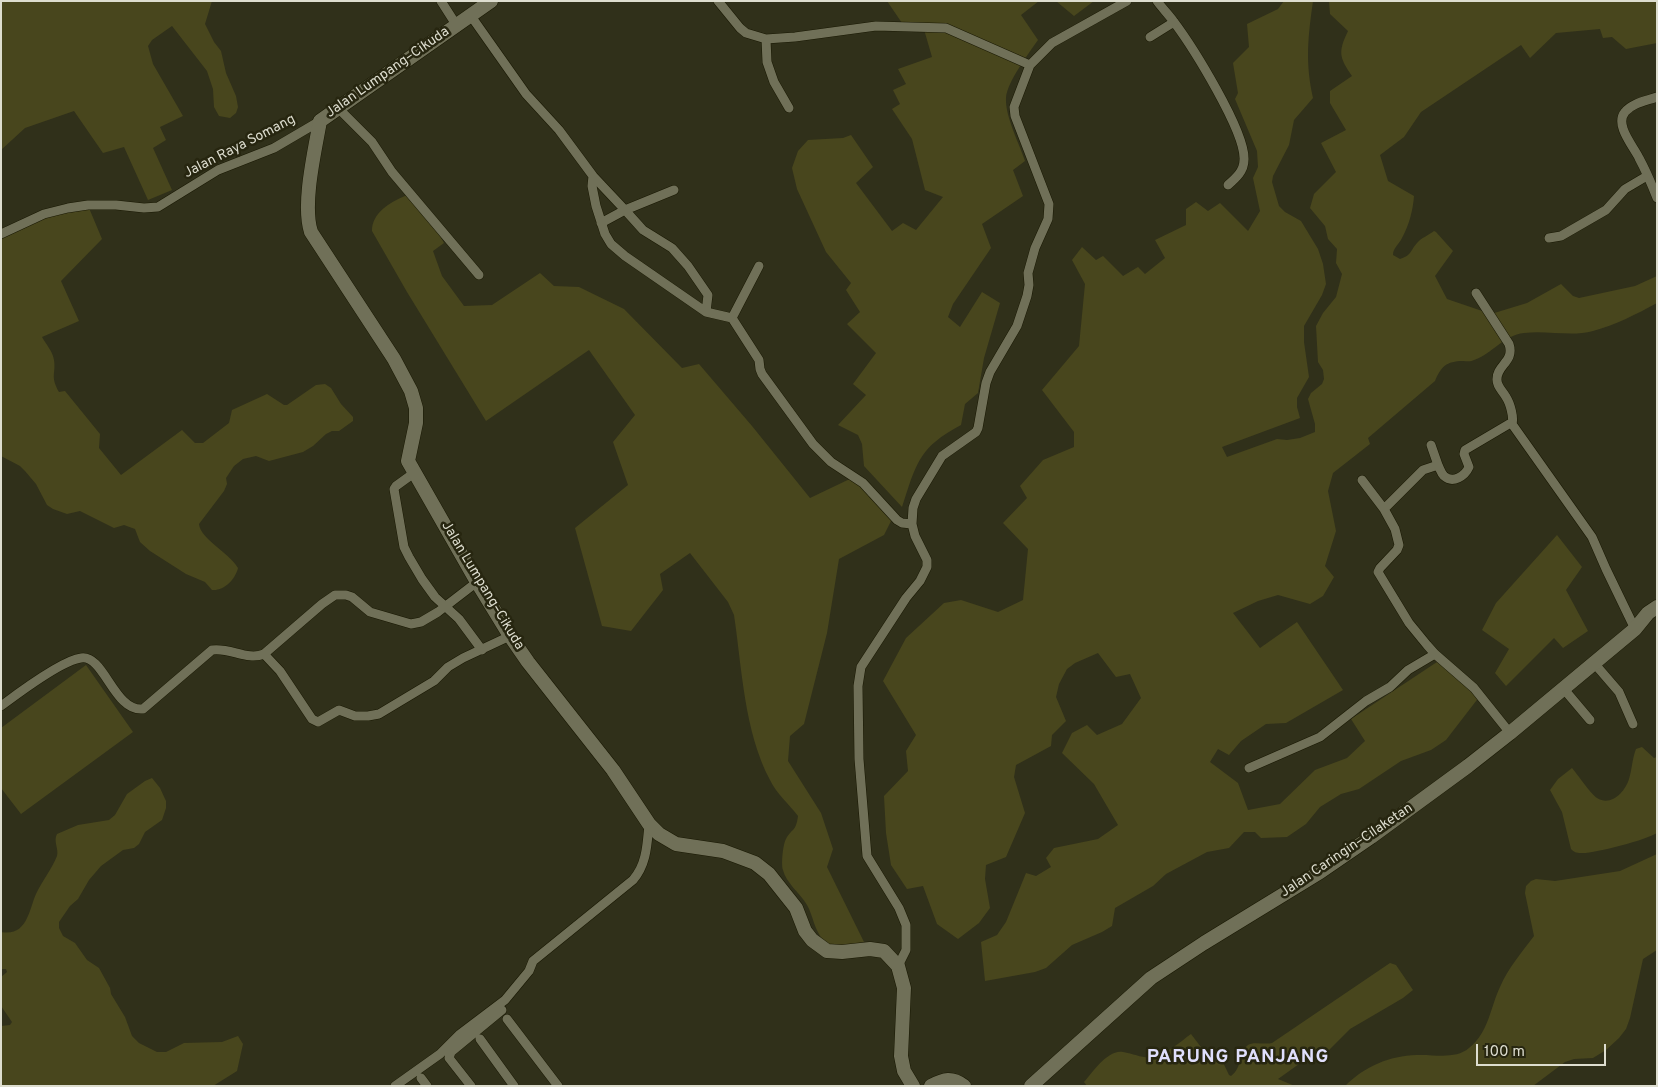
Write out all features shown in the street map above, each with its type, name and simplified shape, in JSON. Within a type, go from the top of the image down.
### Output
[{"type":"street","points":[[441,1],[456,26]]},
{"type":"street","name":"Jalan Lumpang–Cikuda","points":[[491,1],[320,121],[310,175],[308,222],[311,232],[394,360],[411,391],[416,408],[416,423],[408,460],[414,473],[510,636],[528,662],[613,770],[649,824],[659,834],[676,844],[723,850],[755,862],[769,874],[796,908],[805,931],[812,940],[827,951],[842,952],[870,949],[884,951],[898,966]]},
{"type":"street","points":[[718,1],[746,33],[766,39],[876,26],[946,28],[1030,65]]},
{"type":"street","points":[[913,1086],[904,1071],[901,1056],[904,988],[898,966],[906,950],[906,925],[899,908],[867,856],[859,759],[858,686],[861,667],[906,598],[920,581],[927,566],[927,560],[915,536],[912,524],[913,508],[916,499],[942,456],[976,432],[978,428],[988,378],[1017,326],[1030,285],[1028,273],[1030,265],[1035,248],[1048,220],[1048,204],[1015,116],[1016,99],[1030,65],[1052,43],[1127,1]]},
{"type":"street","points":[[1157,1],[1174,22],[1198,58],[1230,115],[1241,139],[1244,152],[1242,170],[1228,185]]},
{"type":"street","points":[[471,16],[526,94],[559,130],[593,176],[643,230],[672,248],[688,266],[708,294],[706,312]]},
{"type":"street","points":[[1150,37],[1174,22]]},
{"type":"street","points":[[766,39],[767,62],[774,82],[789,108]]},
{"type":"street","points":[[1657,97],[1636,104],[1626,111],[1623,116],[1627,140],[1639,158],[1657,198]]},
{"type":"street","points":[[338,108],[372,142],[392,172],[479,275]]},
{"type":"street","name":"Jalan Raya Somang","points":[[1,234],[44,214],[68,208],[116,205],[144,208],[158,207],[218,170],[274,148],[320,121]]},
{"type":"street","points":[[593,176],[592,186],[596,206],[605,234],[611,244],[625,256],[706,312],[732,318],[760,360],[762,374],[813,444],[831,462],[863,483],[897,520],[902,524],[912,524]]},
{"type":"street","points":[[1549,238],[1561,236],[1606,210],[1625,189],[1647,176]]},
{"type":"street","points":[[602,223],[625,210],[674,190]]},
{"type":"street","points":[[732,318],[759,266]]},
{"type":"street","points":[[1476,293],[1511,349],[1509,358],[1500,369],[1496,378],[1498,385],[1508,398],[1513,420],[1512,424],[1592,538],[1635,629]]},
{"type":"street","points":[[1431,445],[1443,475],[1456,479],[1464,475],[1469,467],[1464,454],[1465,450],[1512,424]]},
{"type":"street","points":[[1384,509],[1423,470],[1438,465]]},
{"type":"street","points":[[414,473],[394,489],[404,547],[422,579],[482,650]]},
{"type":"street","points":[[1362,480],[1384,509],[1395,529],[1399,546],[1378,572],[1409,623],[1435,654],[1474,688],[1510,733]]},
{"type":"street","points":[[1,706],[67,663],[80,658],[90,659],[122,701],[137,710],[146,707],[212,650],[219,649],[253,657],[264,654],[335,595],[352,597],[370,612],[410,624],[422,622],[438,612],[477,582]]},
{"type":"street","name":"Jalan Caringin–Cilaketan","points":[[1031,1086],[1151,978],[1327,867],[1460,772],[1635,629],[1657,607]]},
{"type":"street","points":[[264,654],[280,671],[312,719],[318,722],[339,710],[355,716],[380,714],[434,680],[448,667],[510,636]]},
{"type":"street","points":[[1249,768],[1320,737],[1366,700],[1390,687],[1408,670],[1435,654]]},
{"type":"street","points":[[1594,663],[1619,692],[1632,724]]},
{"type":"street","points":[[1563,688],[1590,720]]},
{"type":"street","points":[[395,1086],[440,1054],[460,1034],[505,1000],[528,971],[533,961],[633,880],[640,872],[644,860],[649,824]]},
{"type":"street","points":[[471,1086],[449,1058],[451,1052],[501,1010],[505,1000]]},
{"type":"street","points":[[507,1019],[558,1086]]},
{"type":"street","points":[[480,1039],[514,1086]]},
{"type":"street","points":[[931,1086],[949,1078],[958,1081],[964,1086]]},
{"type":"shaded area","points":[[1,1],[212,1],[205,24],[221,51],[226,73],[236,96],[238,107],[236,113],[230,118],[219,116],[214,107],[213,89],[207,71],[172,26],[152,40],[148,46],[153,64],[183,116],[160,127],[166,140],[153,148],[172,190],[148,200],[124,147],[103,153],[74,111],[25,128],[1,150]]},
{"type":"shaded area","points":[[887,1],[1039,1],[1021,15],[1038,40],[1014,76],[1006,98],[1010,121],[1025,161],[1013,170],[1023,196],[982,224],[991,248],[953,304],[948,317],[960,327],[982,292],[1000,303],[984,358],[978,393],[965,404],[961,425],[938,439],[928,448],[914,472],[902,507],[864,466],[862,444],[858,435],[838,425],[866,395],[853,384],[876,353],[847,324],[860,312],[846,290],[851,283],[826,252],[797,189],[792,168],[798,151],[808,140],[843,138],[851,135],[873,167],[856,183],[892,231],[903,223],[916,230],[943,197],[925,190],[912,139],[892,109],[900,104],[893,90],[906,84],[898,69],[932,57],[923,26],[902,23]]},
{"type":"shaded area","points":[[1056,1],[1094,1],[1074,16]]},
{"type":"shaded area","points":[[1284,1],[1313,1],[1308,50],[1310,85],[1313,98],[1294,120],[1289,145],[1273,176],[1272,182],[1279,206],[1285,212],[1301,221],[1318,249],[1323,264],[1326,284],[1322,295],[1304,326],[1304,342],[1309,377],[1297,398],[1300,418],[1222,447],[1227,457],[1277,439],[1300,438],[1315,432],[1315,424],[1308,399],[1311,393],[1322,384],[1324,379],[1323,370],[1318,362],[1316,326],[1323,313],[1336,297],[1342,274],[1336,263],[1337,249],[1328,239],[1325,226],[1310,208],[1314,194],[1336,172],[1321,143],[1346,130],[1330,103],[1330,91],[1352,76],[1344,64],[1341,54],[1348,31],[1330,14],[1329,1],[1657,1],[1657,43],[1626,49],[1612,37],[1603,38],[1600,29],[1556,33],[1530,58],[1521,45],[1421,112],[1404,137],[1380,155],[1388,181],[1414,196],[1409,223],[1393,255],[1400,259],[1404,257],[1409,254],[1417,243],[1434,231],[1436,232],[1453,251],[1435,276],[1447,299],[1491,314],[1527,303],[1561,284],[1573,296],[1579,298],[1635,286],[1657,276],[1657,303],[1626,319],[1585,333],[1533,332],[1517,334],[1473,361],[1457,361],[1445,366],[1435,381],[1368,438],[1370,444],[1333,473],[1328,491],[1336,531],[1325,566],[1334,577],[1323,596],[1310,604],[1278,595],[1258,601],[1233,613],[1260,648],[1297,622],[1343,690],[1286,723],[1266,724],[1241,741],[1229,755],[1218,749],[1210,762],[1238,783],[1248,810],[1280,804],[1315,770],[1347,758],[1365,741],[1351,719],[1440,660],[1483,692],[1446,740],[1431,750],[1401,761],[1359,789],[1341,794],[1320,807],[1306,824],[1287,837],[1261,838],[1255,832],[1244,832],[1229,848],[1207,852],[1166,874],[1153,886],[1115,908],[1112,926],[1072,945],[1046,968],[1035,972],[985,981],[981,942],[997,935],[1006,922],[1026,873],[1036,876],[1051,867],[1046,858],[1054,848],[1098,839],[1118,825],[1094,784],[1062,753],[1072,733],[1087,725],[1097,735],[1122,724],[1141,698],[1130,674],[1116,677],[1098,653],[1075,663],[1067,669],[1059,684],[1056,697],[1066,721],[1052,735],[1051,746],[1016,765],[1014,777],[1025,813],[1006,857],[986,865],[985,879],[990,908],[979,923],[958,939],[937,924],[923,886],[907,889],[891,865],[886,833],[884,796],[908,771],[906,751],[916,735],[883,681],[906,638],[944,603],[961,600],[998,612],[1023,600],[1028,549],[1003,523],[1027,498],[1020,486],[1043,460],[1074,447],[1074,432],[1042,390],[1079,346],[1085,284],[1072,260],[1082,247],[1096,260],[1103,256],[1123,276],[1138,267],[1145,274],[1165,258],[1155,240],[1186,225],[1186,209],[1196,202],[1208,211],[1220,203],[1248,231],[1260,211],[1253,178],[1258,167],[1257,151],[1235,99],[1238,93],[1233,63],[1249,47],[1247,24],[1278,9]]},
{"type":"shaded area","points":[[405,196],[412,196],[431,221],[444,243],[433,251],[442,276],[464,306],[492,305],[540,273],[554,286],[579,287],[624,309],[682,368],[699,364],[810,498],[856,476],[894,515],[884,535],[839,559],[827,633],[804,724],[790,736],[788,761],[821,813],[833,849],[827,867],[864,942],[839,946],[828,944],[818,933],[807,905],[785,875],[782,863],[784,845],[795,827],[798,816],[779,794],[761,761],[745,699],[734,615],[728,602],[690,553],[660,574],[663,590],[631,631],[602,626],[575,528],[628,485],[613,442],[635,415],[589,350],[486,421],[372,231],[378,214],[394,201]]},
{"type":"shaded area","points":[[89,208],[102,239],[61,281],[79,321],[42,337],[53,357],[56,387],[59,392],[65,391],[100,434],[99,448],[121,475],[182,430],[195,443],[203,443],[229,423],[232,410],[267,394],[287,405],[316,385],[325,384],[331,388],[341,404],[353,417],[353,421],[339,431],[332,431],[326,434],[303,452],[269,461],[256,456],[243,459],[234,466],[226,478],[227,484],[224,491],[199,524],[204,535],[229,557],[238,568],[232,580],[221,589],[212,590],[205,582],[186,574],[150,551],[140,542],[135,529],[124,525],[114,528],[80,511],[67,514],[53,509],[47,505],[36,484],[25,471],[20,466],[1,456],[1,237],[57,212]]},
{"type":"shaded area","points":[[1557,535],[1582,567],[1566,590],[1588,631],[1563,648],[1554,638],[1506,686],[1495,673],[1509,649],[1482,630],[1496,603]]},
{"type":"shaded area","points":[[86,665],[133,732],[21,814],[1,788],[1,728]]},
{"type":"shaded area","points":[[1642,747],[1654,758],[1657,757],[1657,833],[1631,843],[1607,849],[1587,853],[1574,852],[1571,849],[1562,812],[1550,790],[1558,779],[1572,768],[1597,798],[1607,801],[1617,797],[1627,784],[1636,749]]},
{"type":"shaded area","points":[[152,778],[160,788],[166,801],[162,820],[145,832],[139,844],[134,848],[123,850],[101,866],[59,922],[59,928],[63,936],[75,943],[87,960],[99,968],[110,988],[111,994],[125,1017],[132,1036],[139,1043],[157,1052],[166,1052],[184,1043],[222,1042],[238,1036],[243,1044],[237,1071],[213,1086],[1,1086],[1,1026],[10,1025],[12,1022],[1,1006],[1,977],[7,972],[6,969],[1,969],[1,932],[16,930],[26,921],[36,894],[57,856],[57,834],[78,825],[109,820],[115,815],[127,794]]},
{"type":"shaded area","points":[[1657,854],[1657,950],[1643,959],[1626,1029],[1606,1050],[1593,1058],[1574,1059],[1565,1062],[1533,1086],[1345,1086],[1361,1073],[1378,1063],[1397,1057],[1457,1054],[1463,1052],[1476,1042],[1485,1027],[1503,980],[1534,936],[1525,893],[1526,886],[1531,881],[1536,879],[1555,881],[1620,871]]},
{"type":"shaded area","points":[[1390,963],[1396,965],[1413,990],[1403,998],[1350,1029],[1327,1052],[1306,1059],[1278,1079],[1295,1086],[1087,1086],[1084,1082],[1101,1062],[1112,1054],[1123,1052],[1143,1057],[1154,1057],[1169,1050],[1191,1034],[1207,1055],[1217,1053],[1220,1056],[1231,1076],[1235,1072],[1248,1045],[1253,1043],[1272,1043]]},
{"type":"district","name":"PARUNG PANJANG","points":[[1238,1058]]}]
